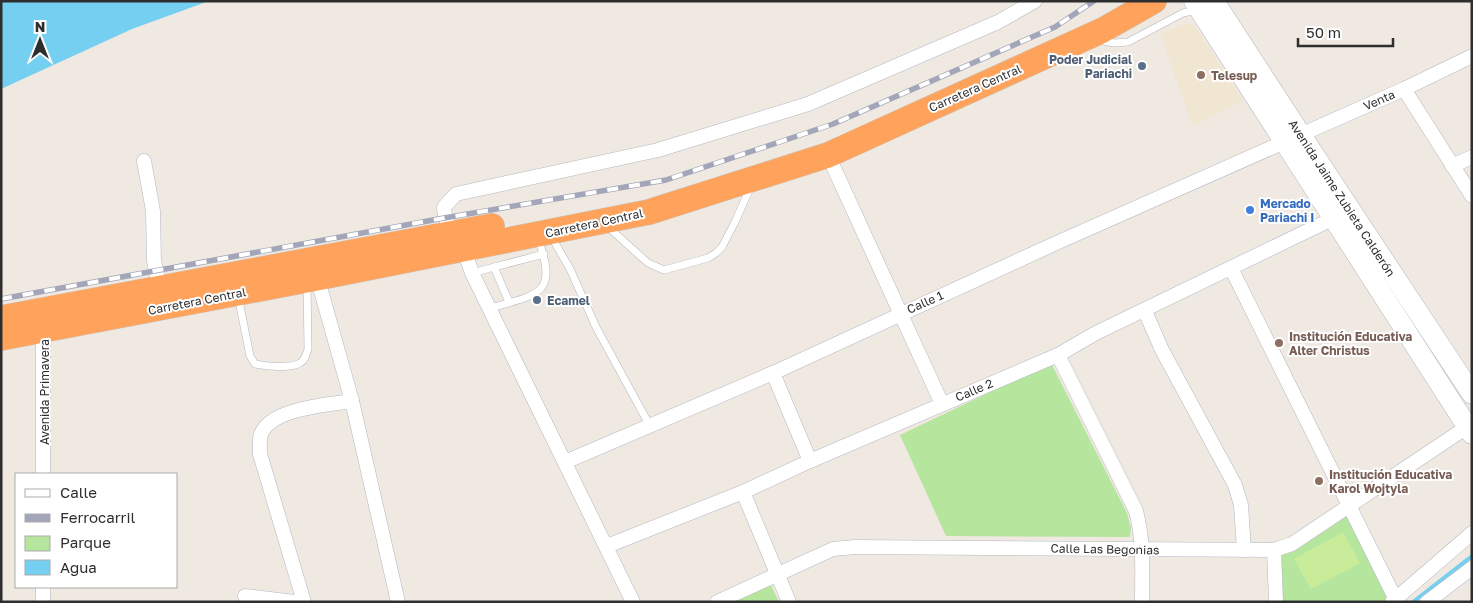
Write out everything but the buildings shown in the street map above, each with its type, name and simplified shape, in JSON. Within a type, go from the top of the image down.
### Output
[{"type":"highway","name":"Carretera Central","points":[[1,318],[43,320],[237,293],[312,273],[457,242],[651,196],[815,153],[836,136],[1096,14],[1119,1]]},
{"type":"highway","name":"Carretera Central","points":[[457,242],[543,240],[600,218],[649,212],[754,178],[1086,37],[1154,1]]},
{"type":"highway","name":"Carretera Central","points":[[1,338],[43,320],[160,289],[312,273]]},
{"type":"street","points":[[634,602],[564,462],[491,308],[444,218],[444,207],[456,194],[658,150],[808,104],[998,22],[1035,1]]},
{"type":"street","name":"Avenida Jaime Zubieta Calderón","points":[[1205,3],[1293,139],[1472,395]]},
{"type":"street","name":"Venta","points":[[1293,139],[1472,56]]},
{"type":"street","points":[[1404,89],[1472,196]]},
{"type":"street","name":"Avenida Jaime Zubieta Calderón","points":[[1293,139],[1334,218],[1469,430]]},
{"type":"street","name":"Calle 1","points":[[564,462],[773,374],[1054,244],[1293,139]]},
{"type":"street","points":[[815,153],[900,314],[942,404]]},
{"type":"street","points":[[1452,166],[1472,157]]},
{"type":"street","points":[[144,162],[153,211],[154,260],[160,289]]},
{"type":"street","name":"Calle 2","points":[[607,546],[743,492],[810,461],[1058,355],[1096,333],[1145,311],[1334,218]]},
{"type":"street","points":[[1231,268],[1350,506],[1394,600],[1472,533]]},
{"type":"street","points":[[312,273],[352,401],[398,602]]},
{"type":"street","points":[[1145,311],[1162,350],[1235,485],[1241,505],[1244,550]]},
{"type":"street","name":"Avenida Primavera","points":[[43,320],[43,473]]},
{"type":"street","points":[[1058,355],[1136,511],[1142,550],[1142,602]]},
{"type":"street","points":[[773,374],[810,461]]},
{"type":"street","points":[[1455,407],[1472,395]]},
{"type":"street","points":[[304,602],[260,454],[261,435],[270,422],[285,413],[352,401]]},
{"type":"street","name":"Calle Las Begonias","points":[[717,602],[833,549],[855,547],[1274,550],[1292,544],[1469,430]]},
{"type":"street","points":[[743,492],[789,602]]},
{"type":"street","points":[[1274,550],[1276,602]]},
{"type":"street","points":[[1427,602],[1472,568]]},
{"type":"street","points":[[43,588],[43,602]]},
{"type":"street","points":[[245,596],[295,602]]},
{"type":"lane","points":[[1086,37],[1114,43],[1128,42],[1205,3]]},
{"type":"lane","points":[[600,218],[648,263],[664,270],[708,258],[722,247],[754,178]]},
{"type":"lane","points":[[472,273],[494,267],[543,240]]},
{"type":"lane","points":[[491,308],[537,293],[544,286],[546,274],[543,240]]},
{"type":"lane","points":[[543,240],[570,269],[596,327],[650,427]]},
{"type":"lane","points":[[494,267],[509,302]]},
{"type":"lane","points":[[237,293],[250,356],[255,364],[267,367],[299,364],[305,358],[308,349],[312,273]]},
{"type":"shaded area","name":"Telesup","points":[[1184,24],[1194,25],[1243,101],[1193,126],[1160,34]]},
{"type":"green space","points":[[1051,363],[1127,513],[1131,528],[1130,537],[946,536],[900,435]]},
{"type":"green space","points":[[1347,515],[1388,597],[1385,602],[1279,602],[1278,553]]},
{"type":"green space","points":[[1343,532],[1360,563],[1311,589],[1294,559]]},
{"type":"green space","points":[[770,583],[779,602],[730,602]]},
{"type":"water","points":[[1,1],[209,1],[132,29],[1,89]]},
{"type":"waterway","points":[[1413,602],[1472,556]]},
{"type":"railway","points":[[1,299],[444,218],[666,180],[833,124],[1055,27],[1094,1]]},
{"type":"place","name":"Poder Judicial Pariachi","points":[[1142,66]]},
{"type":"place","name":"Telesup","points":[[1201,75]]},
{"type":"place","name":"Mercado Pariachi I","points":[[1250,210]]},
{"type":"place","name":"Ecamel","points":[[537,300]]},
{"type":"place","name":"Institución Educativa Alter Christus","points":[[1279,343]]},
{"type":"place","name":"Institución Educativa Karol Wojtyla","points":[[1319,481]]}]
